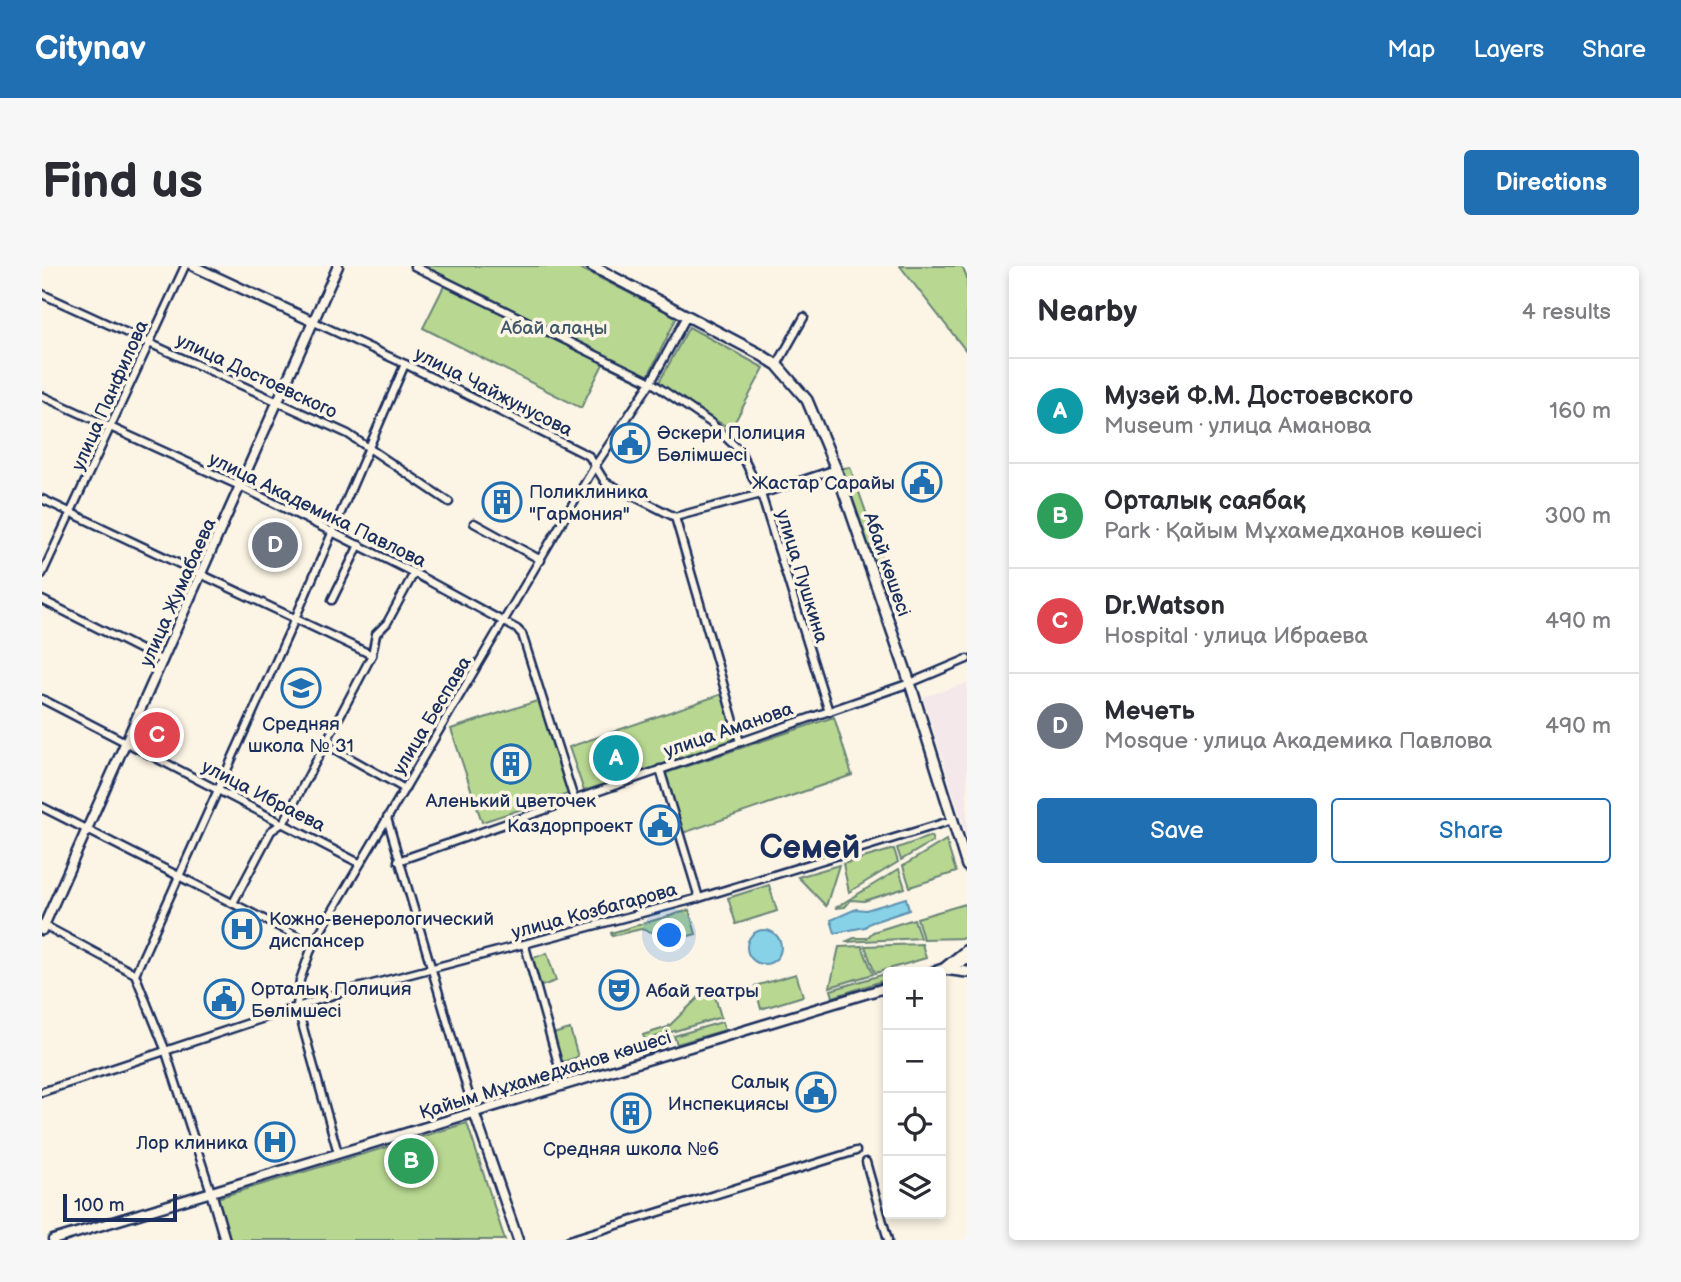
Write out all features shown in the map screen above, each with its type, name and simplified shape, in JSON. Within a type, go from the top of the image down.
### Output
[{"type":"main road","name":"Абай көшесі","points":[[592,266],[777,365],[807,400],[836,469],[910,683],[967,866]]},
{"type":"main road","points":[[946,967],[967,950]]},
{"type":"main road","points":[[946,968],[967,972]]},
{"type":"street","name":"улица Панфилова","points":[[42,574],[185,266]]},
{"type":"street","name":"улица Чайжунусова","points":[[193,266],[405,364],[589,456],[604,482],[675,517]]},
{"type":"street","name":"улица Жумабаева","points":[[43,926],[242,487],[338,266]]},
{"type":"street","name":"улица Пушкина","points":[[414,266],[651,382],[711,423],[740,452],[761,494],[828,712]]},
{"type":"street","name":"улица Достоевского","points":[[42,294],[348,434],[449,502]]},
{"type":"street","name":"улица Беспава","points":[[338,1153],[297,1006],[300,980],[313,944],[594,466],[651,382],[687,316]]},
{"type":"street","points":[[777,365],[804,317]]},
{"type":"street","points":[[135,974],[370,449],[405,364]]},
{"type":"street","name":"улица Академика Павлова","points":[[42,396],[242,487],[505,621],[522,634],[574,799]]},
{"type":"street","points":[[740,742],[675,517],[761,494],[836,469]]},
{"type":"street","points":[[42,499],[372,654]]},
{"type":"street","points":[[474,523],[541,559]]},
{"type":"street","points":[[332,600],[359,545]]},
{"type":"street","points":[[233,903],[271,831],[284,822],[372,654],[376,634],[387,623],[414,573]]},
{"type":"street","points":[[42,600],[163,661]]},
{"type":"street","name":"улица Аманова","points":[[398,861],[910,683],[967,659]]},
{"type":"street","name":"улица Ибраева","points":[[42,699],[359,863]]},
{"type":"street","points":[[325,744],[405,789]]},
{"type":"street","points":[[660,769],[699,898]]},
{"type":"street","points":[[42,807],[313,944]]},
{"type":"street","points":[[387,817],[474,1112],[518,1240]]},
{"type":"street","name":"улица Козбагарова","points":[[42,1091],[297,1006],[430,968],[525,946],[699,898],[953,820]]},
{"type":"street","points":[[43,926],[135,974],[165,1049],[225,1240]]},
{"type":"street","points":[[525,946],[564,1085]]},
{"type":"street","points":[[946,968],[967,960]]},
{"type":"street","name":"Қайым Мұхамедханов көшесі","points":[[53,1240],[883,989]]},
{"type":"street","points":[[569,1240],[856,1151]]},
{"type":"street","points":[[866,1162],[888,1240]]},
{"type":"shaded area","points":[[967,683],[967,836],[923,697]]},
{"type":"green space","name":"Абай алаңы","points":[[409,266],[576,266],[677,317],[644,384],[603,364],[581,408],[423,328],[445,284]]},
{"type":"green space","points":[[900,266],[962,266],[967,278],[967,352]]},
{"type":"green space","points":[[689,327],[764,368],[731,429],[656,388]]},
{"type":"green space","points":[[850,467],[883,560],[872,567],[836,469]]},
{"type":"green space","points":[[722,694],[737,739],[584,791],[569,747]]},
{"type":"green space","points":[[540,700],[571,793],[482,822],[451,729]]},
{"type":"green space","points":[[834,717],[852,775],[683,833],[663,774]]},
{"type":"green space","points":[[931,836],[933,841],[901,860],[897,848]]},
{"type":"green space","points":[[946,840],[956,872],[910,887],[903,866]]},
{"type":"green space","points":[[894,849],[898,862],[849,892],[843,864]]},
{"type":"green space","points":[[839,865],[826,906],[798,877]]},
{"type":"green space","points":[[899,869],[905,888],[864,901],[851,900],[845,907],[835,908]]},
{"type":"green space","points":[[769,885],[777,911],[736,924],[728,898]]},
{"type":"green space","points":[[965,904],[967,938],[923,939],[917,918]]},
{"type":"green space","points":[[689,910],[696,934],[678,939],[641,929],[612,936],[611,933]]},
{"type":"green space","points":[[914,919],[920,938],[845,942],[854,938],[867,938],[873,932]]},
{"type":"green space","points":[[922,944],[926,958],[895,967],[883,967],[883,971],[875,973],[865,946]]},
{"type":"green space","points":[[862,946],[873,974],[830,987],[839,947]]},
{"type":"green space","points":[[547,953],[556,981],[539,987],[530,959]]},
{"type":"green space","points":[[796,974],[803,996],[761,1009],[755,986]]},
{"type":"green space","points":[[883,974],[883,981],[833,997],[831,990]]},
{"type":"green space","points":[[714,993],[721,1017],[645,1040],[643,1035],[668,1027],[700,996]]},
{"type":"green space","points":[[722,1022],[725,1030],[677,1044],[674,1036]]},
{"type":"green space","points":[[570,1029],[578,1057],[562,1062],[553,1034]]},
{"type":"green space","points":[[467,1123],[505,1240],[230,1240],[217,1198]]},
{"type":"water","points":[[906,898],[909,910],[865,927],[835,933],[831,920],[856,909],[866,910]]},
{"type":"water","points":[[764,930],[776,935],[781,947],[776,959],[764,964],[752,959],[747,947],[752,935]]},
{"type":"place","name":"Әскери Полиция Бөлімшесі","points":[[630,443]]},
{"type":"place","name":"Жастар Сарайы","points":[[922,482]]},
{"type":"place","name":"Поликлиника \"Гармония\"","points":[[502,502]]},
{"type":"place","name":"Мечеть","points":[[275,545]]},
{"type":"place","name":"Средняя школа № 31","points":[[301,688]]},
{"type":"place","name":"Dr.Watson","points":[[157,735]]},
{"type":"place","name":"Музей Ф.М. Достоевского","points":[[616,758]]},
{"type":"place","name":"Аленький цветочек","points":[[511,764]]},
{"type":"place","name":"Каздорпроект","points":[[660,825]]},
{"type":"place","name":"Кожно-венерологический диспансер","points":[[242,929]]},
{"type":"place","name":"Абай театры","points":[[619,990]]},
{"type":"place","name":"Орталық Полиция Бөлімшесі","points":[[224,999]]},
{"type":"place","name":"Салық Инспекциясы","points":[[816,1092]]},
{"type":"place","name":"Средняя школа №6","points":[[631,1113]]},
{"type":"place","name":"Лор клиника","points":[[275,1142]]},
{"type":"place","name":"Орталық саябақ","points":[[411,1161]]},
{"type":"district","name":"Семей","points":[[810,846]]}]
